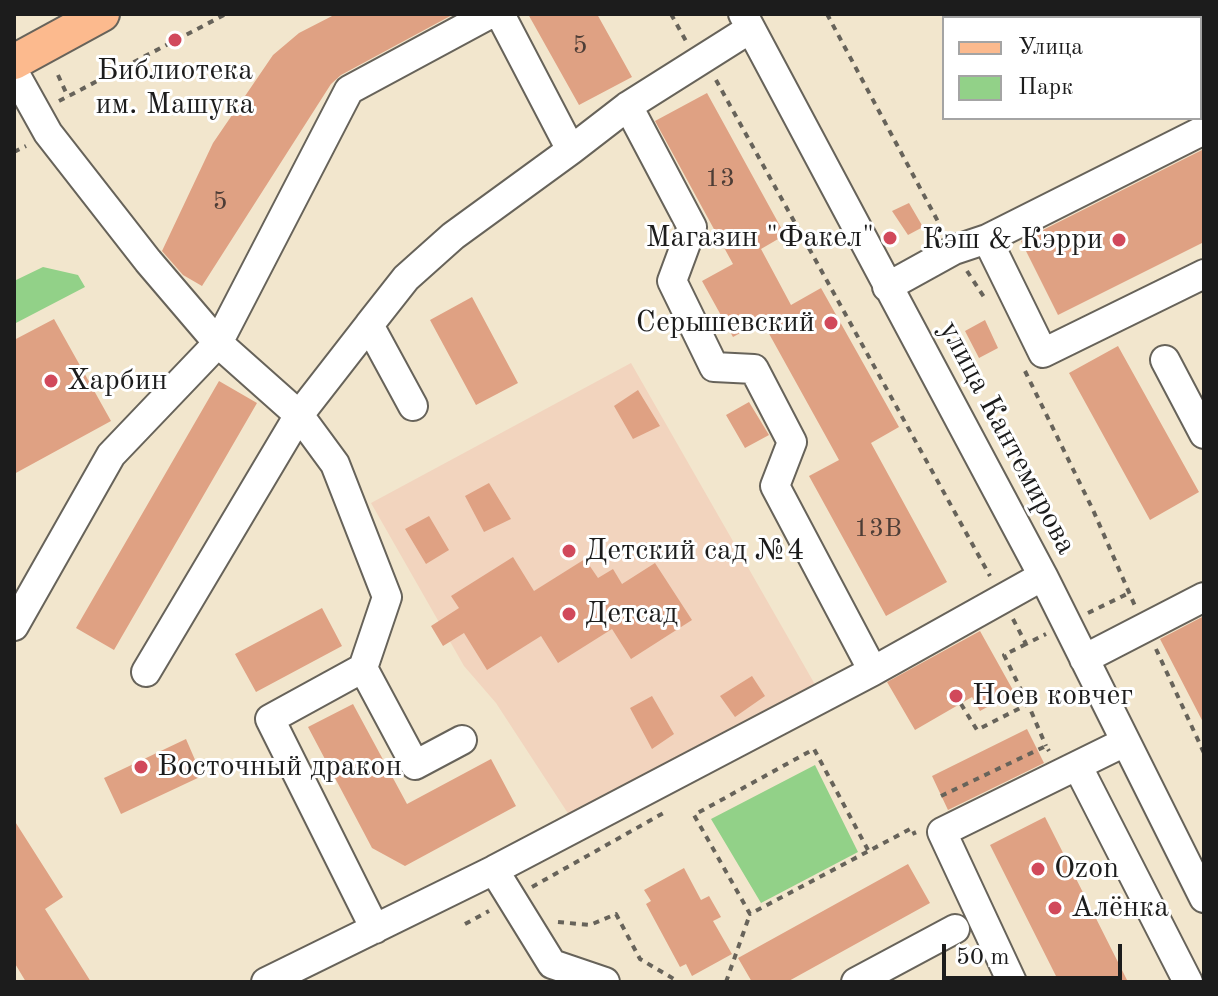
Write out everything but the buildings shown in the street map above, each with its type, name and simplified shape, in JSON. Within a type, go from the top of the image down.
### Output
[{"type":"main road","points":[[14,62],[102,14]]},
{"type":"street","points":[[14,626],[111,455],[218,343],[349,90],[490,14]]},
{"type":"street","points":[[500,14],[571,150]]},
{"type":"street","points":[[146,672],[299,415],[406,278],[453,236],[747,22]]},
{"type":"street","name":"улица Кантемирова","points":[[747,22],[1043,576],[1204,898]]},
{"type":"street","points":[[14,72],[25,118],[218,343],[299,415],[335,464],[387,597],[363,668],[270,719],[375,929]]},
{"type":"street","points":[[628,106],[692,227],[672,281],[714,367],[754,369],[792,442],[775,486],[873,671]]},
{"type":"street","points":[[887,287],[954,250],[987,239],[1204,130]]},
{"type":"street","points":[[987,239],[1043,353],[1204,274]]},
{"type":"street","points":[[369,325],[413,406]]},
{"type":"street","points":[[1165,360],[1204,434]]},
{"type":"street","points":[[266,982],[494,870],[873,671],[1043,576]]},
{"type":"street","points":[[1084,659],[1204,597]]},
{"type":"street","points":[[363,668],[415,765],[462,740]]},
{"type":"street","points":[[1010,981],[942,832],[1125,742]]},
{"type":"street","points":[[1078,767],[1188,982]]},
{"type":"street","points":[[494,870],[552,964],[605,982]]},
{"type":"street","points":[[856,982],[955,929]]},
{"type":"path","points":[[14,152],[26,146],[25,118],[226,14]]},
{"type":"path","points":[[671,14],[726,97],[1026,644]]},
{"type":"path","points":[[827,14],[954,250],[987,302]]},
{"type":"path","points":[[58,75],[68,97]]},
{"type":"path","points":[[1022,367],[1093,510],[1204,753]]},
{"type":"path","points":[[1086,614],[1129,593]]},
{"type":"path","points":[[1046,746],[1004,655],[1055,629]]},
{"type":"path","points":[[961,704],[977,730],[1028,704]]},
{"type":"path","points":[[750,914],[694,815],[814,749],[868,850]]},
{"type":"path","points":[[726,982],[750,914],[912,828],[919,841]]},
{"type":"path","points":[[552,921],[590,925],[616,914],[640,959],[679,982]]},
{"type":"shaded area","name":"Детский сад №4","points":[[631,363],[817,688],[571,818],[496,703],[464,666],[371,503]]},
{"type":"green space","points":[[43,267],[78,275],[85,287],[14,324],[14,281]]},
{"type":"green space","points":[[815,765],[858,852],[761,903],[711,819]]},
{"type":"place","name":"Библиотека им. Машука","points":[[175,40]]},
{"type":"place","name":"Магазин \"Факел\"","points":[[890,238]]},
{"type":"place","name":"Кэш & Кэрри","points":[[1119,240]]},
{"type":"place","name":"Серышевский","points":[[831,323]]},
{"type":"place","name":"Харбин","points":[[51,381]]},
{"type":"place","name":"Детский сад №4","points":[[569,551]]},
{"type":"place","name":"Детсад","points":[[569,614]]},
{"type":"place","name":"Ноев ковчег","points":[[956,696]]},
{"type":"place","name":"Восточный дракон","points":[[141,767]]},
{"type":"place","name":"Ozon","points":[[1038,869]]},
{"type":"place","name":"Алёнка","points":[[1055,908]]}]
